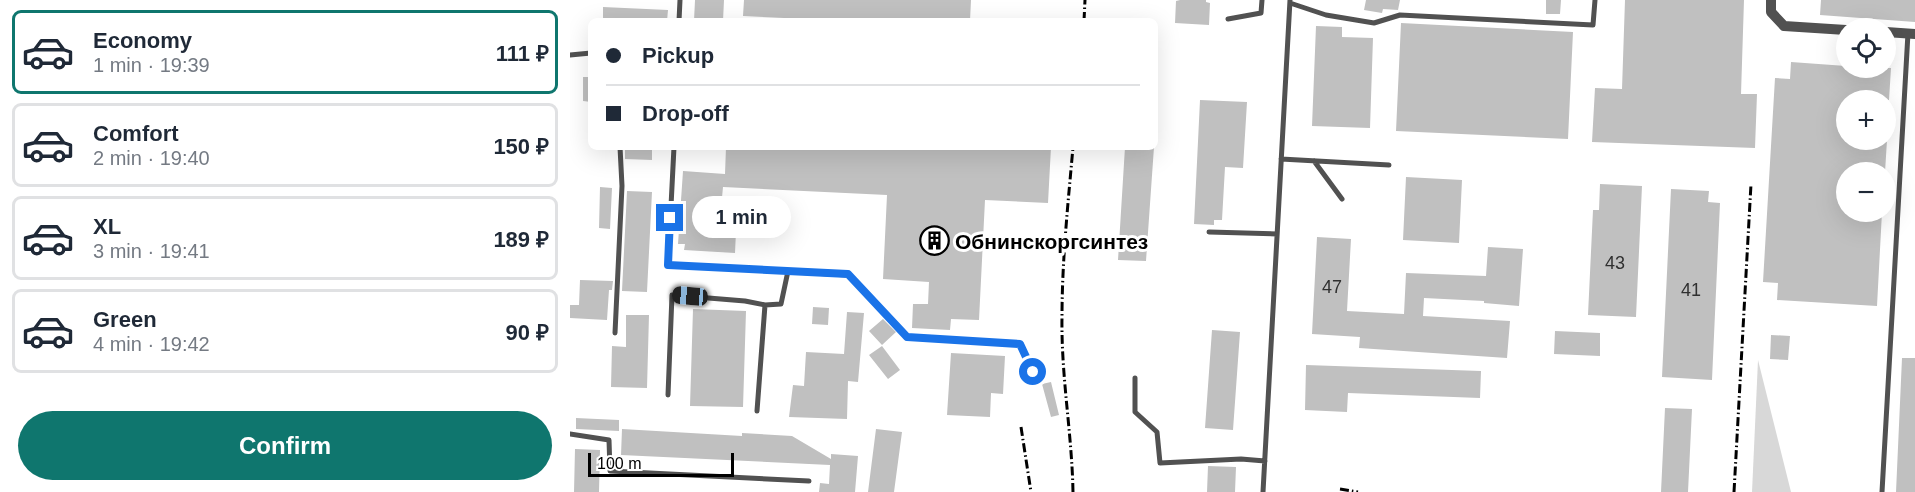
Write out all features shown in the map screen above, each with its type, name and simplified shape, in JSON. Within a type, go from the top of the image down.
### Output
[{"type":"street","points":[[1771,0],[1771,12],[1784,26],[1836,29]]},
{"type":"street","points":[[1896,33],[1911,34]]},
{"type":"lane","points":[[680,0],[680,18]]},
{"type":"lane","points":[[1228,19],[1261,14],[1263,0]]},
{"type":"lane","points":[[1263,492],[1290,1],[1326,15],[1374,23],[1400,15],[1593,24],[1595,0]]},
{"type":"lane","points":[[1882,492],[1911,34]]},
{"type":"lane","points":[[570,55],[588,53]]},
{"type":"lane","points":[[615,333],[622,186],[620,150]]},
{"type":"lane","points":[[674,150],[668,265],[848,274],[907,337],[1020,344],[1033,372]]},
{"type":"lane","points":[[1281,159],[1389,165]]},
{"type":"lane","points":[[1314,161],[1342,199]]},
{"type":"lane","points":[[1209,231],[1277,234]]},
{"type":"lane","points":[[668,395],[672,295],[745,301],[765,305],[781,304],[788,271]]},
{"type":"lane","points":[[757,411],[765,305]]},
{"type":"lane","points":[[1135,378],[1135,411],[1157,432],[1160,463],[1241,459],[1265,461]]},
{"type":"lane","points":[[570,434],[609,440],[610,471],[809,481]]},
{"type":"shaded area","points":[[1758,360],[1791,492],[1752,492]]},
{"type":"building","points":[[695,0],[724,0],[723,18],[694,18]]},
{"type":"building","points":[[744,0],[971,0],[970,18],[743,16]]},
{"type":"building","points":[[1206,0],[1210,3],[1209,25],[1175,23],[1176,1]]},
{"type":"building","points":[[1366,0],[1400,0],[1398,10],[1383,9],[1382,13],[1364,10]]},
{"type":"building","points":[[1546,0],[1561,0],[1560,14],[1546,14]]},
{"type":"building","points":[[1625,0],[1744,0],[1741,94],[1757,94],[1755,148],[1592,142],[1595,88],[1622,89]]},
{"type":"building","points":[[1821,0],[1915,0],[1915,22],[1896,21],[1896,18],[1820,15]]},
{"type":"building","points":[[603,7],[668,10],[667,18],[603,18]]},
{"type":"building","points":[[1401,23],[1573,32],[1568,139],[1396,131]]},
{"type":"building","points":[[1316,26],[1342,27],[1342,37],[1373,38],[1370,128],[1312,126]]},
{"type":"building","points":[[1791,62],[1836,65],[1836,78],[1890,78],[1890,90],[1836,90],[1836,150],[1886,150],[1886,162],[1836,162],[1836,222],[1881,222],[1877,306],[1777,300],[1778,283],[1763,282],[1775,78],[1790,79]]},
{"type":"building","points":[[583,77],[588,77],[588,102],[583,101]]},
{"type":"building","points":[[1200,100],[1247,102],[1243,168],[1225,167],[1222,220],[1214,220],[1214,225],[1194,224]]},
{"type":"building","points":[[625,150],[652,150],[652,160],[625,159]]},
{"type":"building","name":"Обнинскоргсинтез","points":[[726,150],[1051,150],[1048,203],[985,200],[979,320],[951,319],[950,330],[912,328],[913,304],[928,304],[929,282],[883,279],[887,195],[723,187],[721,208],[737,209],[735,253],[684,250],[685,244],[678,244],[683,171],[725,174]]},
{"type":"building","points":[[1125,150],[1154,150],[1146,261],[1118,260]]},
{"type":"building","points":[[1406,177],[1462,180],[1459,243],[1403,240]]},
{"type":"building","points":[[1600,184],[1642,186],[1636,317],[1588,315],[1593,210],[1599,210]]},
{"type":"building","points":[[600,187],[612,188],[610,229],[599,228]]},
{"type":"building","points":[[1671,189],[1709,191],[1708,202],[1720,203],[1712,380],[1662,377]]},
{"type":"building","points":[[627,191],[652,192],[647,292],[622,291]]},
{"type":"building","points":[[1317,237],[1351,239],[1347,311],[1404,314],[1406,273],[1486,276],[1488,247],[1523,249],[1519,306],[1484,303],[1484,301],[1424,298],[1423,316],[1510,321],[1507,358],[1359,348],[1360,337],[1312,334]]},
{"type":"building","points":[[580,280],[613,281],[612,290],[609,290],[607,320],[570,318],[570,305],[579,305]]},
{"type":"building","points":[[813,307],[829,308],[828,325],[812,324]]},
{"type":"building","points":[[693,309],[746,311],[743,407],[690,406]]},
{"type":"building","points":[[847,312],[864,313],[858,382],[848,381],[847,419],[789,417],[793,385],[804,386],[806,352],[844,354]]},
{"type":"building","points":[[626,315],[649,315],[647,388],[611,387],[612,346],[626,347]]},
{"type":"building","points":[[883,319],[896,332],[882,345],[869,331]]},
{"type":"building","points":[[1212,330],[1240,332],[1233,430],[1205,428]]},
{"type":"building","points":[[1555,331],[1600,333],[1600,356],[1554,354]]},
{"type":"building","points":[[1771,335],[1790,336],[1788,360],[1770,359]]},
{"type":"building","points":[[882,346],[900,370],[888,379],[869,355]]},
{"type":"building","points":[[951,353],[1005,356],[1003,394],[991,393],[990,417],[947,415]]},
{"type":"building","points":[[1902,358],[1915,358],[1915,492],[1896,492]]},
{"type":"building","points":[[1306,365],[1481,371],[1480,398],[1348,393],[1347,412],[1305,410]]},
{"type":"building","points":[[1051,382],[1059,415],[1051,417],[1042,384]]},
{"type":"building","points":[[1665,408],[1692,409],[1688,492],[1661,492]]},
{"type":"building","points":[[576,418],[619,420],[619,431],[576,429]]},
{"type":"building","points":[[622,429],[742,436],[742,433],[792,436],[831,459],[831,454],[858,456],[855,492],[819,492],[820,483],[829,484],[830,465],[621,455]]},
{"type":"building","points":[[876,429],[902,432],[894,492],[868,492]]},
{"type":"building","points":[[575,449],[600,450],[599,492],[574,492]]},
{"type":"building","points":[[1208,466],[1236,467],[1235,492],[1207,492]]},
{"type":"railway","points":[[1084,18],[1085,0]]},
{"type":"railway","points":[[1073,150],[1064,253],[1062,317],[1073,492]]},
{"type":"railway","points":[[1734,492],[1751,184]]},
{"type":"railway","points":[[1021,427],[1031,492]]},
{"type":"railway","points":[[1340,489],[1358,492]]},
{"type":"place","name":"Обнинскоргсинтез","points":[[934,241]]},
{"type":"route","points":[[670,218],[668,265],[848,274],[907,337],[1020,344],[1033,372]]}]
